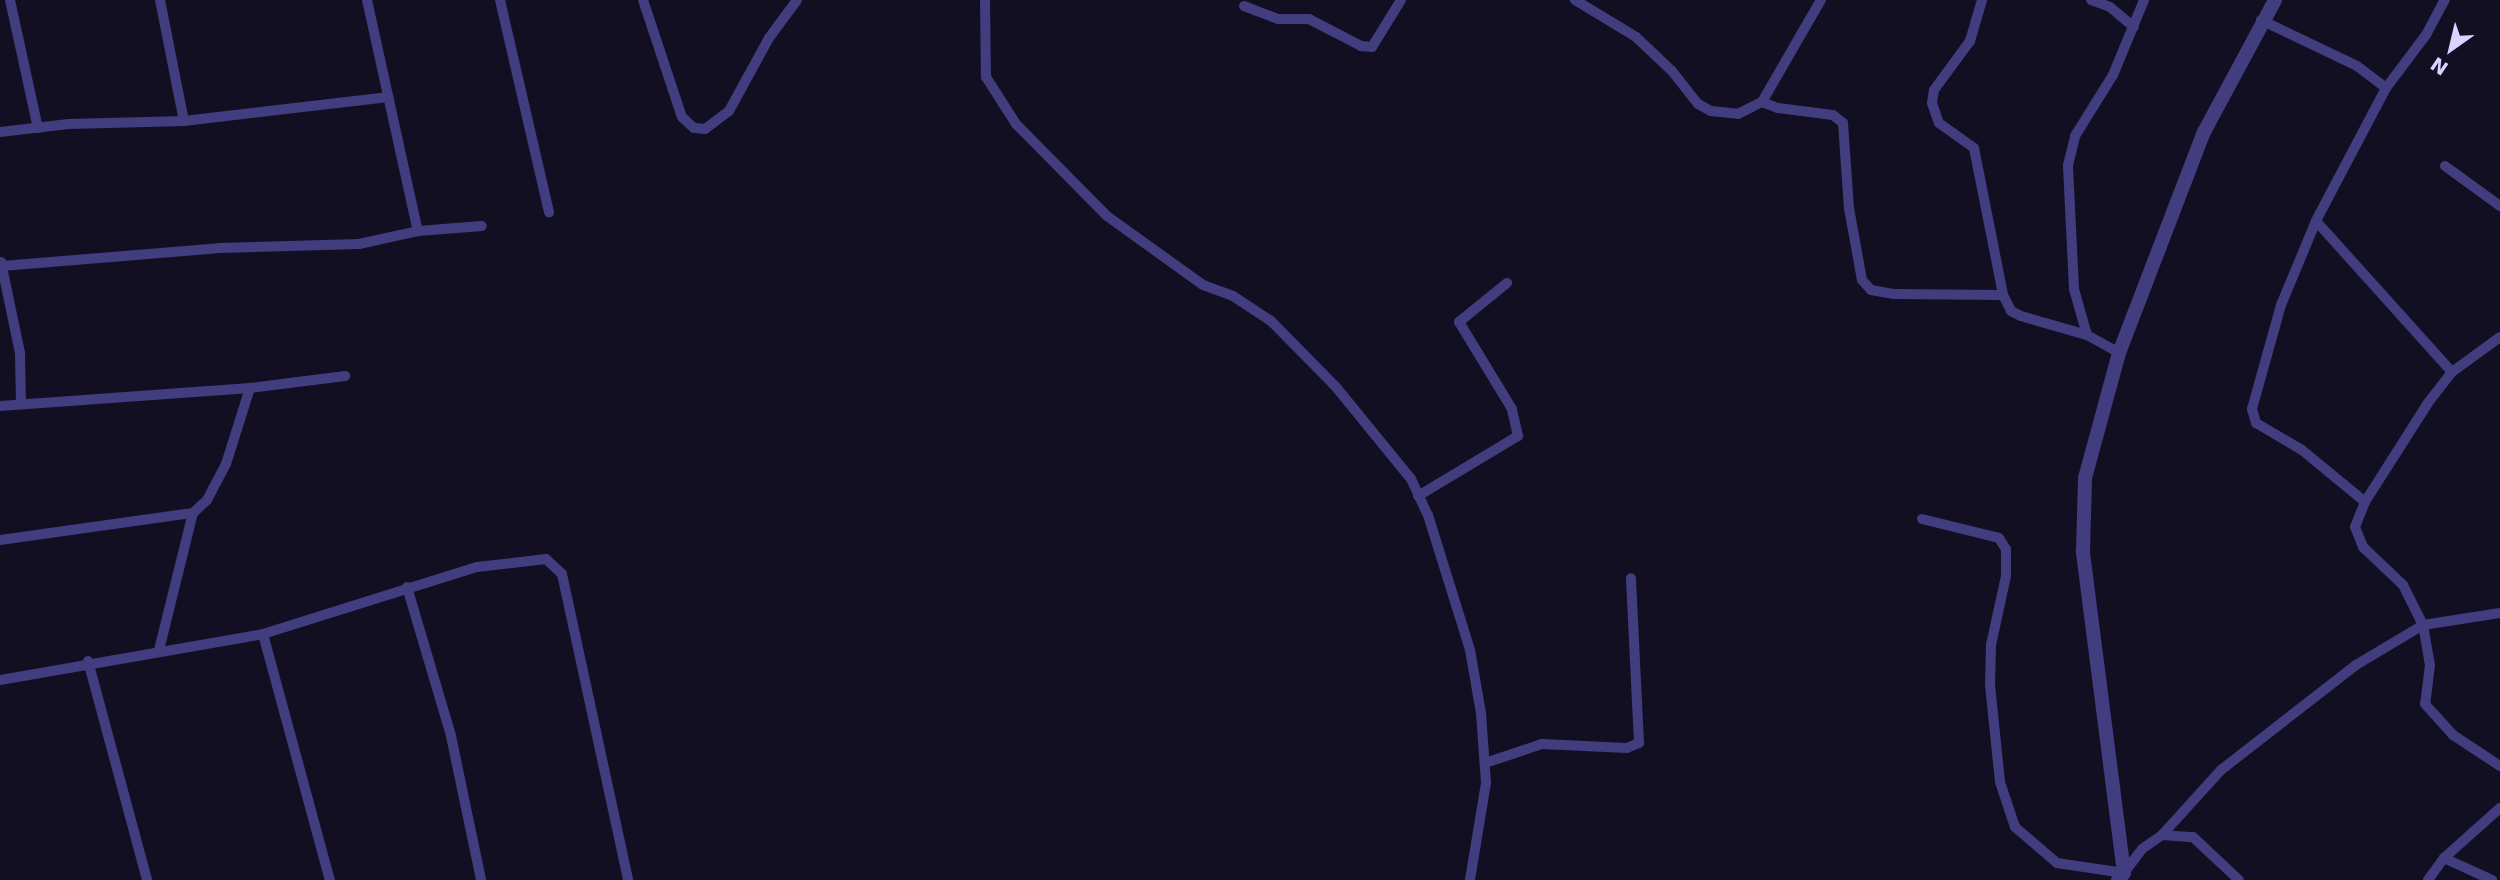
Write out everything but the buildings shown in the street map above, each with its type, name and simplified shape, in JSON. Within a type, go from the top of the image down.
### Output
[{"type":"street","points":[[9,0],[38,128]]},
{"type":"street","points":[[160,0],[184,121]]},
{"type":"street","points":[[368,0],[418,231]]},
{"type":"street","points":[[500,0],[549,212]]},
{"type":"street","points":[[643,0],[682,117],[694,128],[705,129],[729,111],[769,38],[797,0]]},
{"type":"street","points":[[985,0],[986,78],[1016,124],[1107,216],[1203,285],[1233,296],[1270,321],[1336,387],[1411,479],[1470,650],[1486,783],[1470,880]]},
{"type":"street","points":[[1244,6],[1278,19],[1309,19],[1361,47],[1372,47],[1401,0]]},
{"type":"street","points":[[1575,0],[1636,37],[1705,107],[1738,114],[1762,102],[1821,0]]},
{"type":"street","points":[[1982,0],[1970,41],[1934,90],[1932,103],[1939,123],[1973,148],[2003,295],[2011,311],[2087,335],[2119,353]]},
{"type":"street","points":[[2087,335],[2074,289],[2068,165],[2075,136],[2113,75],[2144,0]]},
{"type":"street","points":[[2121,876],[2081,513],[2087,467],[2119,353],[2204,132],[2261,20],[2275,0]]},
{"type":"street","points":[[2365,502],[2252,417],[2281,305],[2316,221],[2386,88],[2426,35],[2445,0]]},
{"type":"street","points":[[2098,1],[2134,27]]},
{"type":"street","points":[[2261,20],[2357,66],[2386,88]]},
{"type":"street","points":[[0,132],[184,121],[389,97]]},
{"type":"street","points":[[1762,102],[1833,115],[1843,123],[1849,208],[1862,280],[1871,290],[1893,295],[2003,295]]},
{"type":"street","points":[[2445,166],[2500,206]]},
{"type":"street","points":[[2316,221],[2452,372]]},
{"type":"street","points":[[21,404],[20,353],[1,263],[219,248],[359,244],[418,231],[482,226]]},
{"type":"street","points":[[1418,496],[1518,436],[1513,408],[1459,322],[1507,283]]},
{"type":"street","points":[[2500,337],[2452,372],[2365,502],[2358,517],[2357,537],[2403,585],[2423,625],[2430,665],[2425,704],[2453,735],[2500,766]]},
{"type":"street","points":[[0,406],[250,388],[345,376]]},
{"type":"street","points":[[0,540],[193,513],[208,500],[226,464],[250,388]]},
{"type":"street","points":[[159,650],[193,513]]},
{"type":"street","points":[[1922,519],[1999,538],[2006,549],[2006,576],[1991,645],[1990,685],[2000,782],[2015,827],[2057,863],[2121,876]]},
{"type":"street","points":[[0,680],[89,661],[263,634],[407,587],[520,559],[546,559],[562,574],[628,880]]},
{"type":"street","points":[[1485,763],[1542,744],[1627,748],[1639,743],[1631,578]]},
{"type":"street","points":[[407,587],[451,736],[481,880]]},
{"type":"street","points":[[2121,876],[2142,849],[2162,835],[2221,769],[2356,665],[2423,625],[2500,613]]},
{"type":"street","points":[[263,634],[330,880]]},
{"type":"street","points":[[89,661],[147,880]]},
{"type":"street","points":[[2428,880],[2444,858],[2500,808]]},
{"type":"street","points":[[2162,835],[2193,837],[2239,880]]},
{"type":"street","points":[[2444,858],[2492,880]]}]
